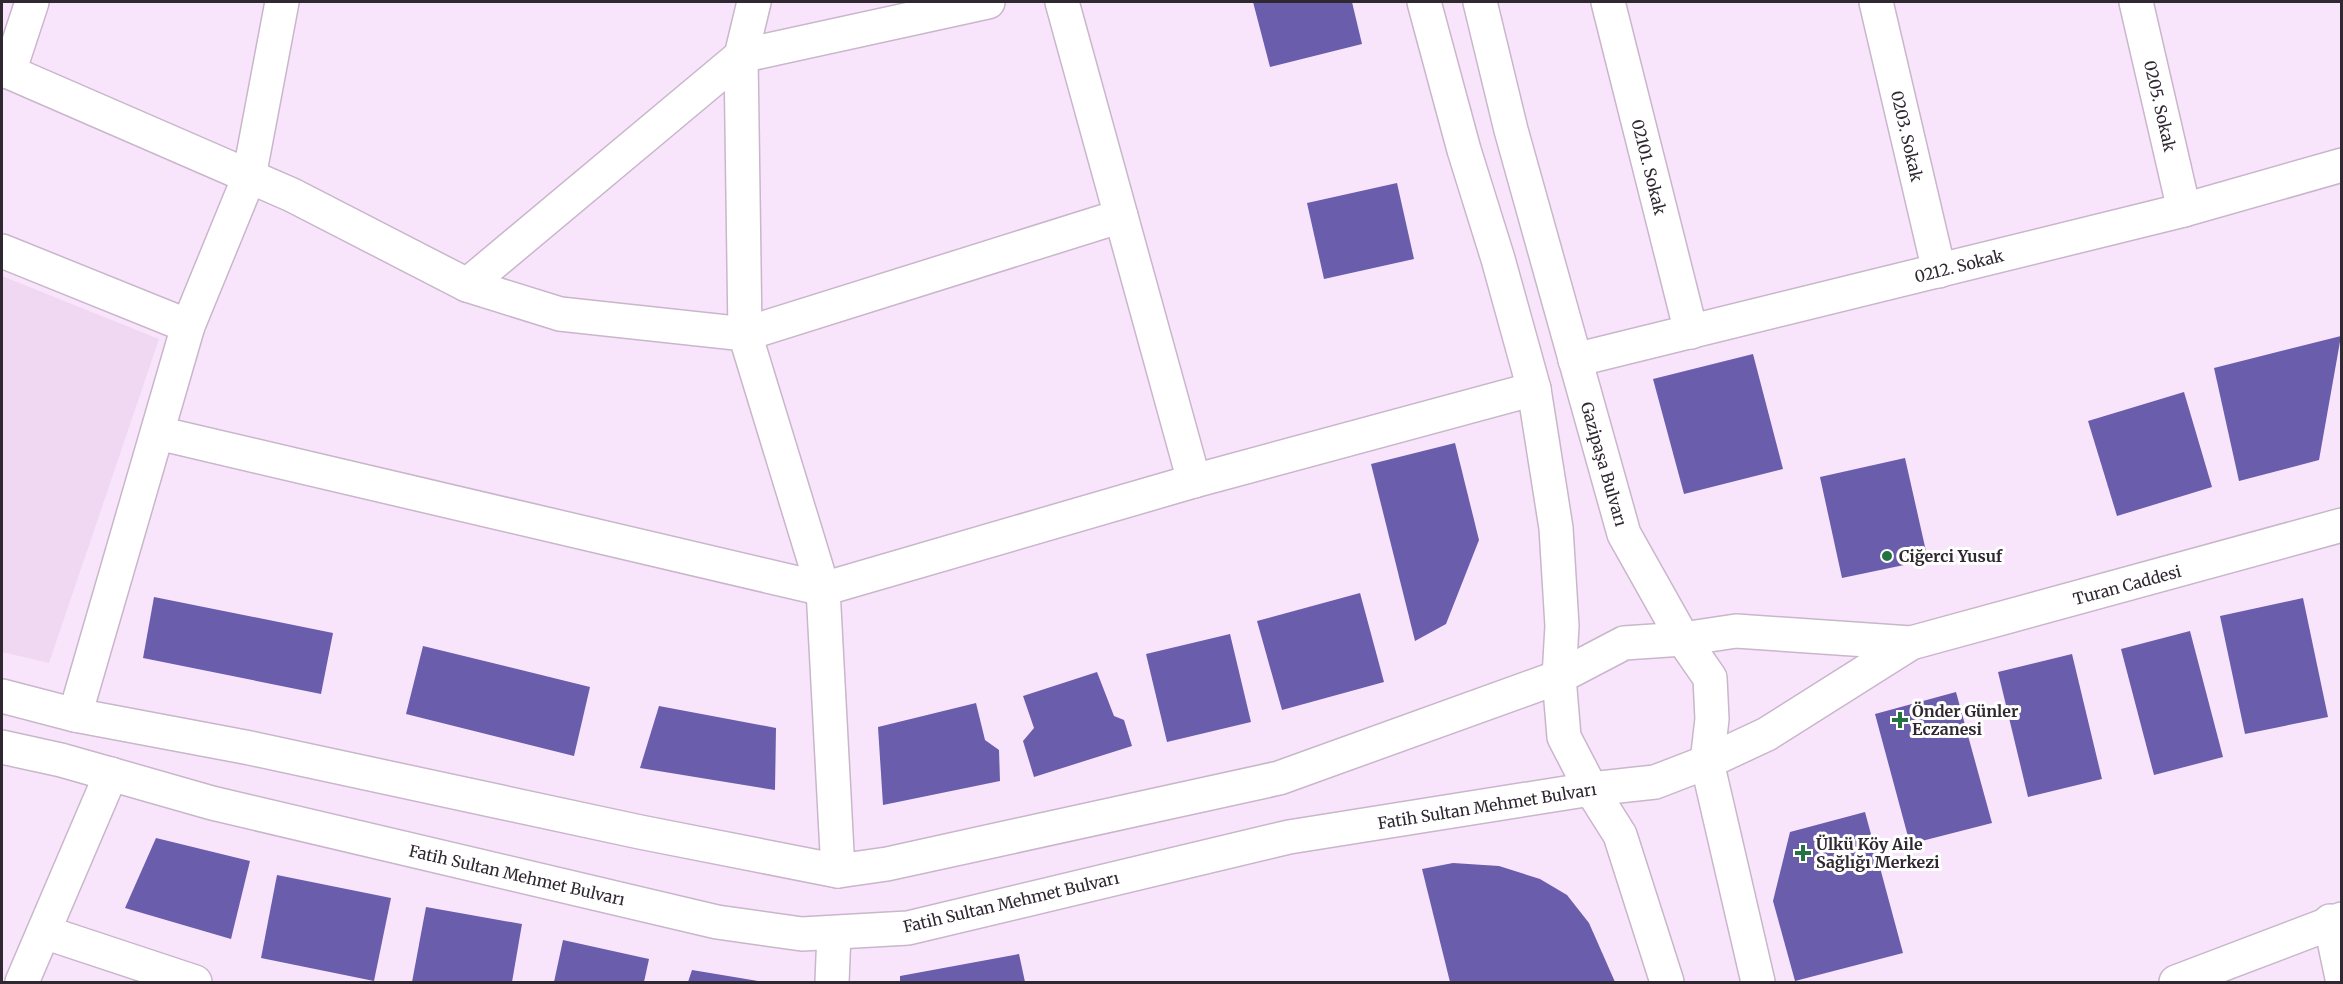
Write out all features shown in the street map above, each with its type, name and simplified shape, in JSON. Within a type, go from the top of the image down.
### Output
[{"type":"street","points":[[32,2],[5,71],[292,195],[467,285],[560,314],[745,334],[1121,216]]},
{"type":"street","points":[[75,715],[189,327],[249,177],[282,2]]},
{"type":"street","points":[[754,2],[741,56],[745,334],[823,589],[838,871]]},
{"type":"street","points":[[467,285],[741,56],[988,2]]},
{"type":"street","points":[[1062,2],[1194,481]]},
{"type":"street","points":[[1424,2],[1534,388],[1556,528],[1562,626],[1559,677],[1564,737],[1590,789],[1620,836],[1667,982]]},
{"type":"street","name":"Gazipaşa Bulvarı","points":[[1480,2],[1511,130],[1624,534],[1683,639],[1710,678],[1712,720],[1707,762],[1758,982]]},
{"type":"street","name":"02101. Sokak","points":[[1608,2],[1691,332]]},
{"type":"street","name":"0203. Sokak","points":[[1876,2],[1939,271]]},
{"type":"street","name":"0205. Sokak","points":[[2136,2],[2184,210]]},
{"type":"street","name":"0212. Sokak","points":[[1575,360],[2184,210],[2342,165]]},
{"type":"street","points":[[2,251],[189,327]]},
{"type":"street","points":[[158,433],[823,589],[1194,481],[1534,388]]},
{"type":"street","name":"Turan Caddesi","points":[[1911,643],[2342,525]]},
{"type":"street","points":[[2,696],[75,715],[250,748],[640,832],[838,871],[887,864],[1279,778],[1559,677],[1624,643],[1683,639],[1736,631],[1911,643]]},
{"type":"street","name":"Fatih Sultan Mehmet Bulvarı","points":[[2,747],[61,760],[212,803],[717,922],[802,934],[834,933],[908,928],[1289,837],[1590,789],[1655,782],[1707,762],[1767,734],[1911,643]]},
{"type":"street","points":[[22,982],[111,774]]},
{"type":"street","points":[[2176,982],[2336,920],[2342,978]]},
{"type":"street","points":[[44,932],[195,982]]},
{"type":"street","points":[[832,982],[834,933]]},
{"type":"shaded area","points":[[2,276],[159,339],[49,663],[2,652]]},
{"type":"building","points":[[1253,2],[1352,2],[1362,44],[1270,67]]},
{"type":"building","points":[[1397,183],[1414,259],[1324,279],[1307,203]]},
{"type":"building","points":[[2341,336],[2319,460],[2239,481],[2214,368]]},
{"type":"building","points":[[1753,354],[1783,469],[1684,494],[1653,379]]},
{"type":"building","points":[[2184,392],[2212,487],[2117,516],[2088,421]]},
{"type":"building","points":[[1455,443],[1479,540],[1446,624],[1415,641],[1371,464]]},
{"type":"building","points":[[1905,458],[1928,560],[1842,578],[1820,477]]},
{"type":"building","points":[[1360,593],[1384,682],[1282,710],[1257,621]]},
{"type":"building","points":[[154,597],[333,633],[321,694],[143,658]]},
{"type":"building","points":[[2303,598],[2328,717],[2245,734],[2220,616]]},
{"type":"building","points":[[2190,631],[2223,757],[2154,775],[2121,649]]},
{"type":"building","points":[[1230,634],[1251,722],[1167,742],[1146,654]]},
{"type":"building","points":[[423,646],[590,687],[574,756],[406,714]]},
{"type":"building","points":[[2072,654],[2102,779],[2028,797],[1998,672]]},
{"type":"building","points":[[1097,672],[1114,716],[1124,720],[1132,746],[1034,777],[1023,741],[1034,728],[1023,696]]},
{"type":"building","points":[[1956,692],[1992,823],[1910,844],[1875,714]]},
{"type":"building","points":[[976,703],[985,740],[999,750],[1000,781],[883,805],[878,727]]},
{"type":"building","points":[[659,706],[776,728],[775,790],[640,768]]},
{"type":"building","points":[[1865,812],[1903,953],[1795,981],[1773,901],[1790,832]]},
{"type":"building","points":[[156,838],[250,861],[231,939],[125,908]]},
{"type":"building","points":[[1453,863],[1499,866],[1540,879],[1567,895],[1589,923],[1615,982],[1450,982],[1422,869]]},
{"type":"building","points":[[277,875],[391,898],[374,981],[261,958]]},
{"type":"building","points":[[426,907],[522,924],[512,982],[412,982]]},
{"type":"building","points":[[563,940],[649,959],[644,982],[554,982]]},
{"type":"building","points":[[1019,954],[1025,982],[900,982],[900,976]]},
{"type":"building","points":[[692,970],[758,981],[758,982],[688,982]]},
{"type":"place","name":"Ciğerci Yusuf","points":[[1887,556]]},
{"type":"place","name":"Önder Günler Eczanesi","points":[[1900,720]]},
{"type":"place","name":"Ülkü Köy Aile Sağlığı Merkezi","points":[[1803,853]]}]
